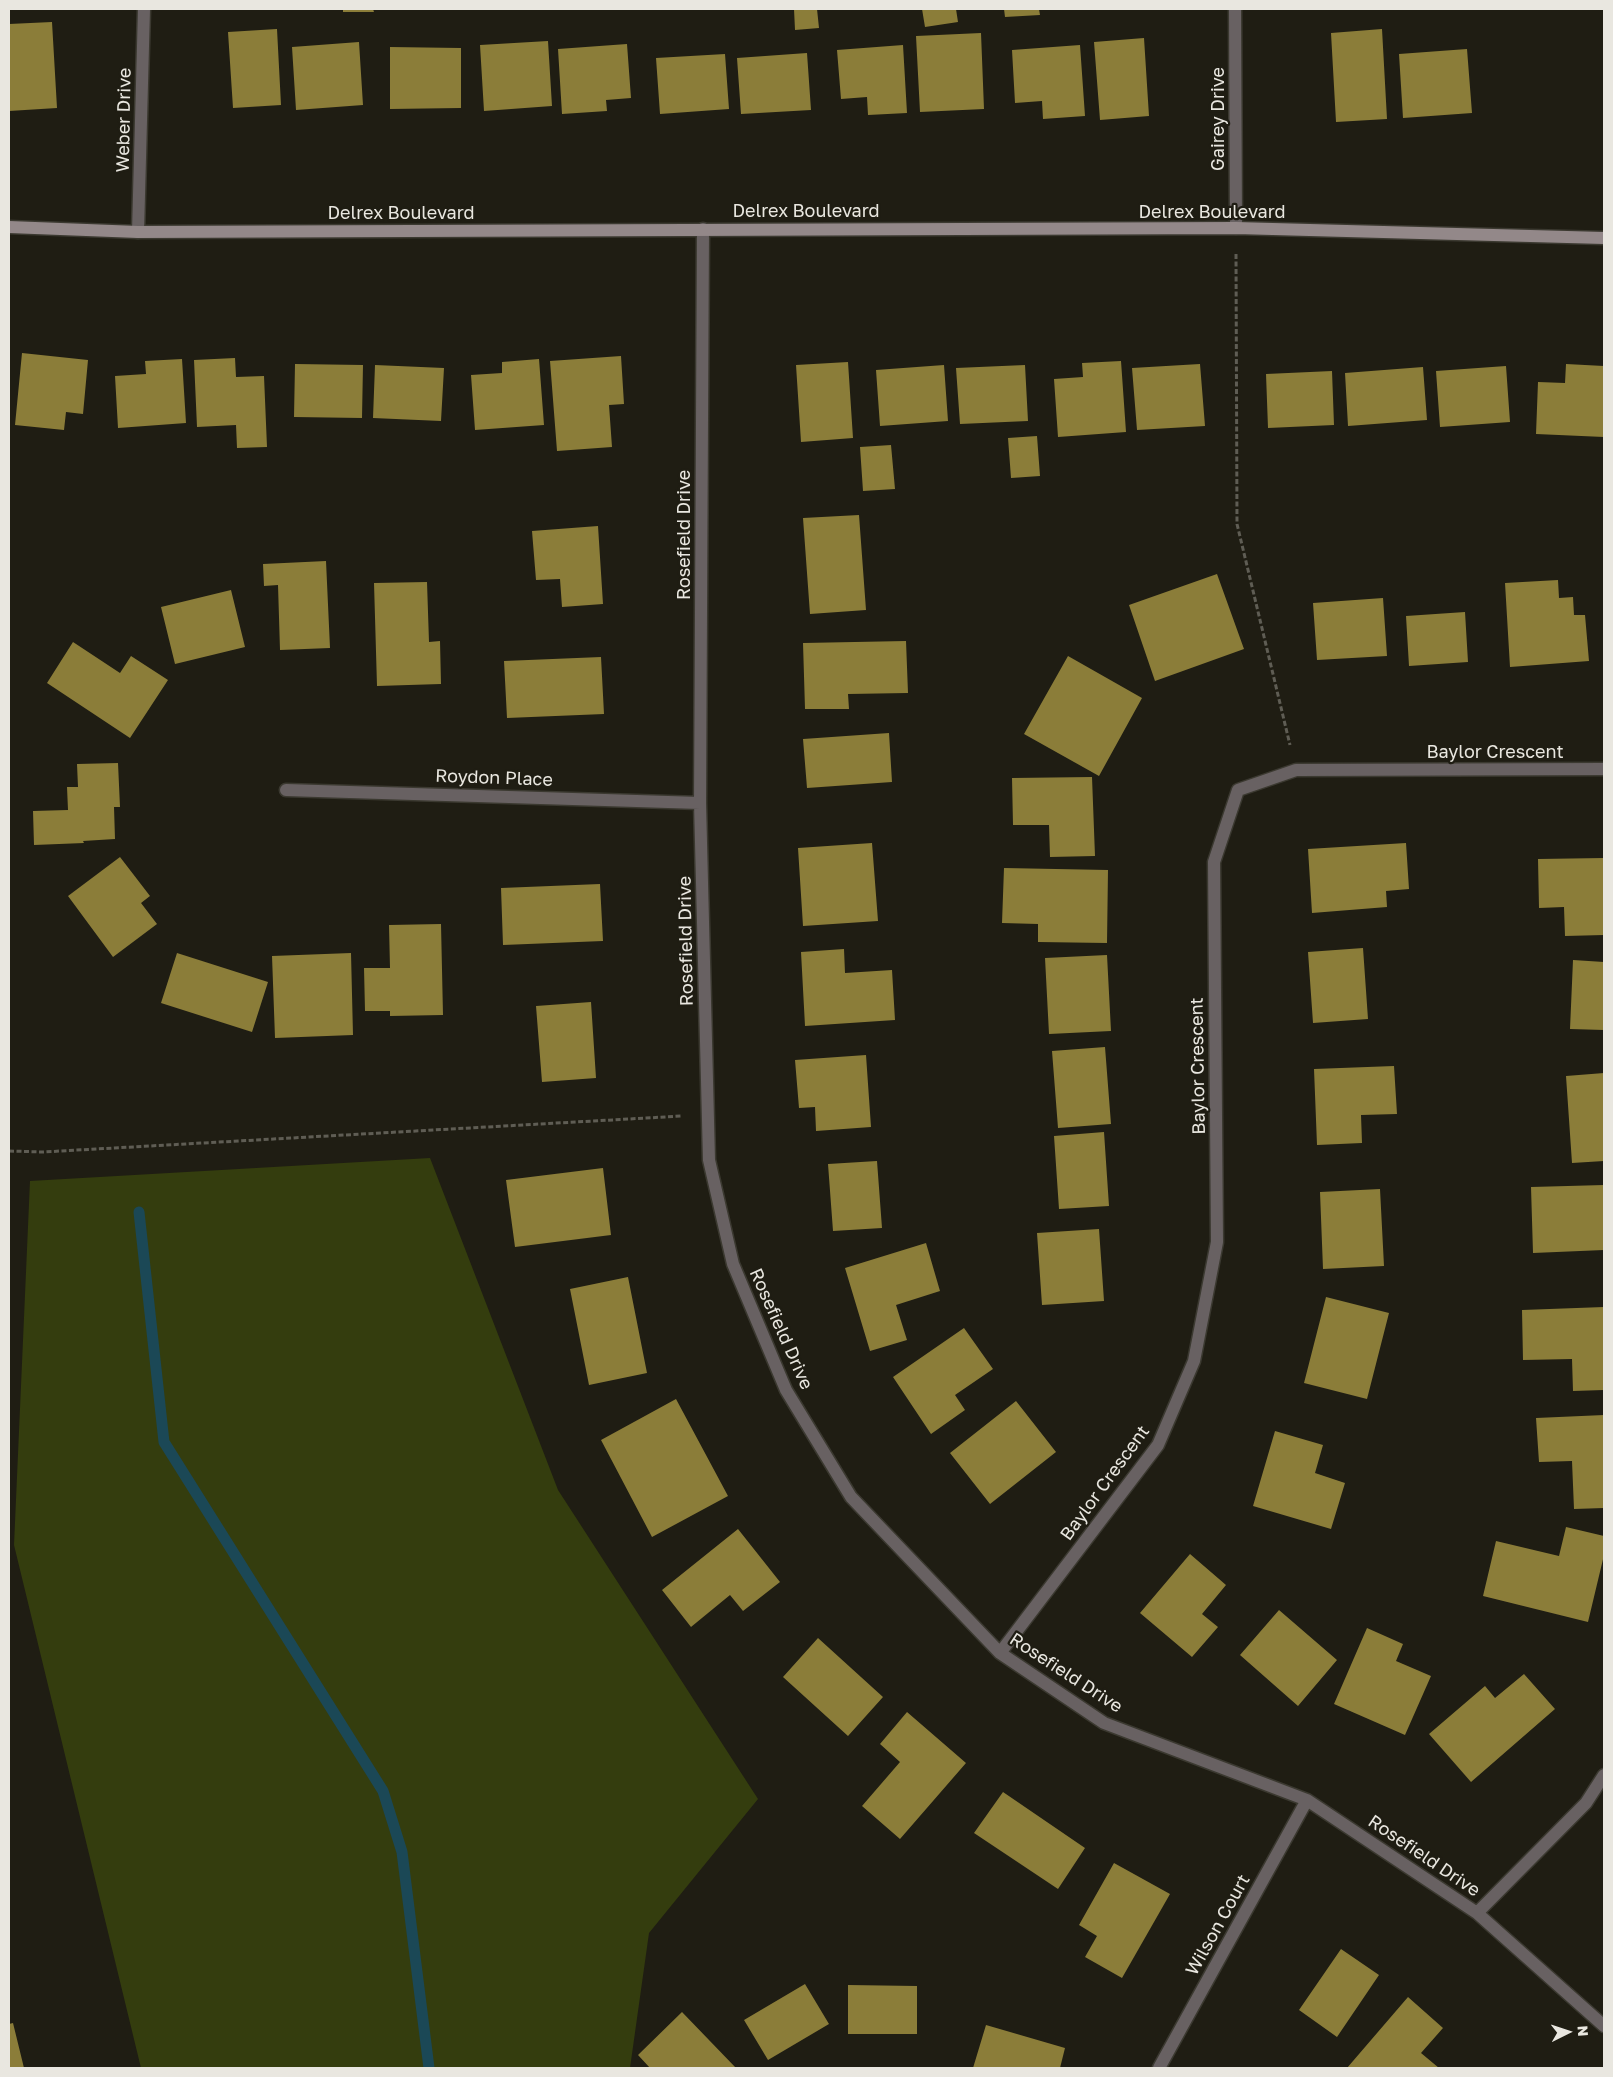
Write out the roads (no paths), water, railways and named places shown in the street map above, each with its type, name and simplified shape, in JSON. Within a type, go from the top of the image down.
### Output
[{"type":"street","name":"Weber Drive","points":[[138,232],[144,9]]},
{"type":"street","name":"Gairey Drive","points":[[1235,9],[1236,228]]},
{"type":"street","name":"Delrex Boulevard","points":[[9,227],[138,232],[1236,228],[1604,238]]},
{"type":"street","name":"Rosefield Drive","points":[[703,229],[700,803],[709,1160],[733,1264],[786,1390],[851,1497],[1000,1653],[1104,1723],[1307,1800],[1477,1913],[1604,2026]]},
{"type":"street","name":"Baylor Crescent","points":[[1000,1653],[1158,1445],[1194,1361],[1217,1242],[1214,862],[1238,790],[1296,770],[1604,769]]},
{"type":"street","name":"Roydon Place","points":[[286,790],[700,803]]},
{"type":"street","points":[[1477,1913],[1586,1803],[1604,1775]]},
{"type":"street","name":"Wilson Court","points":[[1159,2068],[1307,1800]]},
{"type":"waterway","points":[[139,1212],[164,1442],[383,1791],[402,1852],[429,2068]]}]
